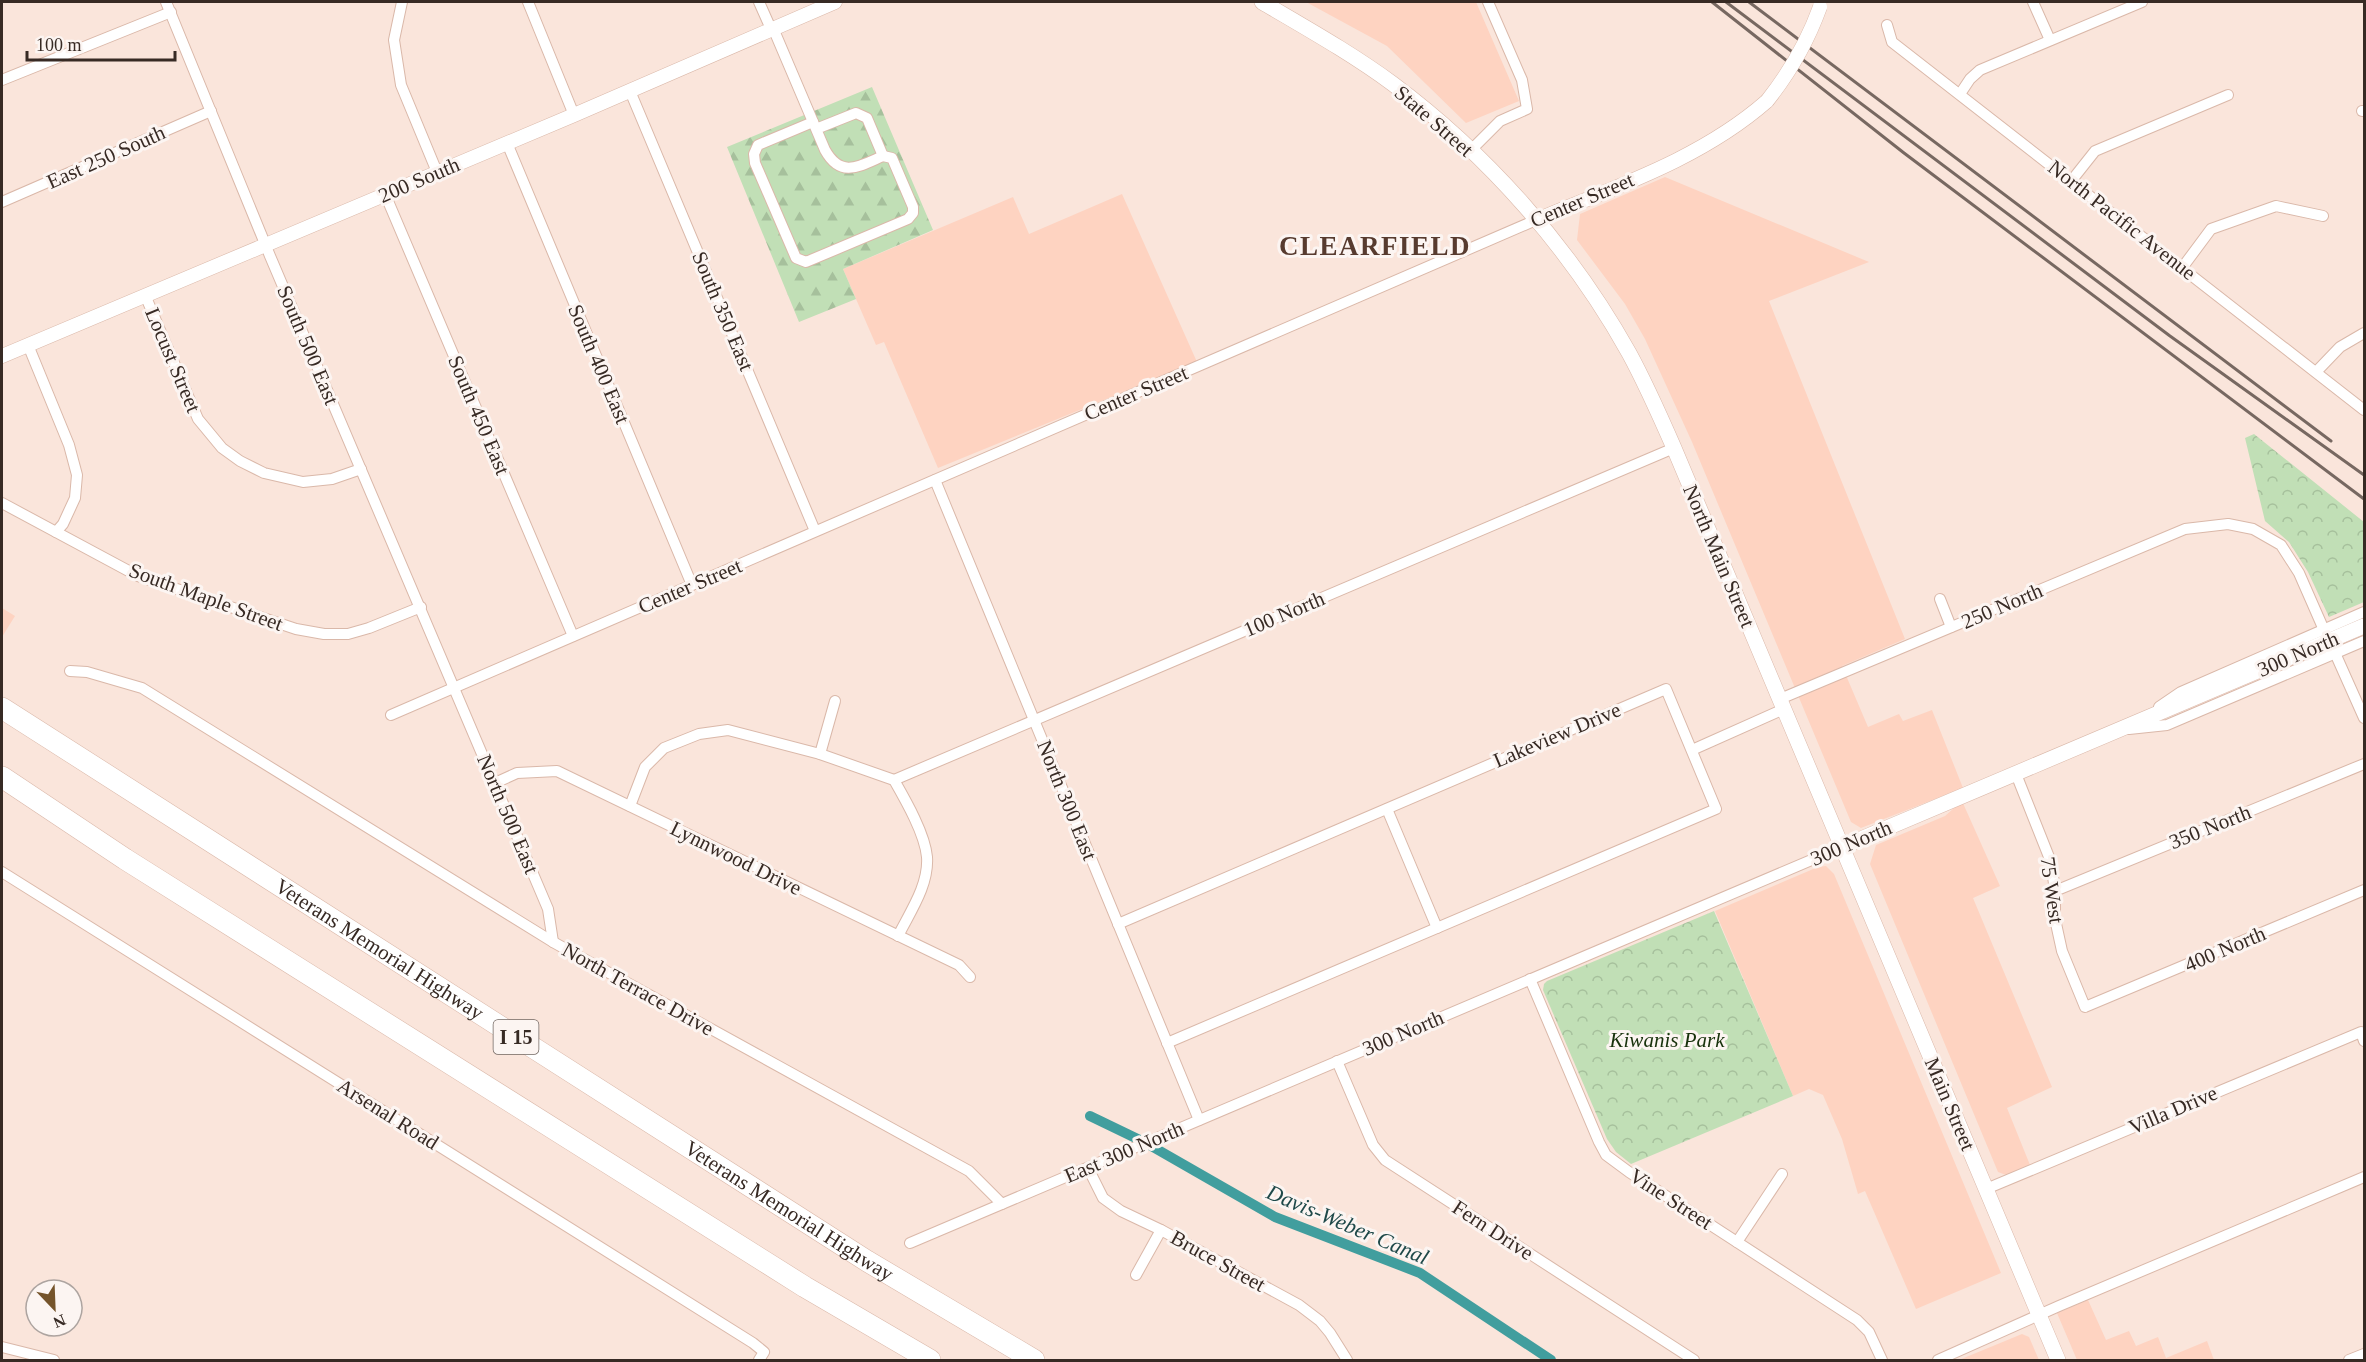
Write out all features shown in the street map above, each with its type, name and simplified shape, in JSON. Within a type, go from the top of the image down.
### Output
[{"type":"highway","name":"Veterans Memorial Highway","points":[[2,708],[867,1261],[1034,1360]]},
{"type":"highway","name":"I 15","points":[[2,777],[125,859],[785,1275],[930,1360]]},
{"type":"main road","name":"State Street","points":[[1262,2],[1377,73],[1421,107],[1470,151],[1536,220],[1578,273]]},
{"type":"main road","name":"North Main Street","points":[[1578,273],[1629,354],[1674,448],[1842,847]]},
{"type":"main road","name":"300 North","points":[[1842,847],[2364,626]]},
{"type":"main road","name":"Main Street","points":[[1842,847],[2058,1360]]},
{"type":"street","points":[[402,2],[394,40],[400,85],[437,172]]},
{"type":"street","points":[[528,2],[574,115]]},
{"type":"street","points":[[759,2],[772,28],[814,126],[829,158],[844,168],[854,168],[883,156],[892,158],[913,207],[913,213],[908,219],[806,262],[796,258],[755,163],[754,154],[758,145],[814,126],[856,113],[867,118],[883,156]]},
{"type":"street","name":"200 South","points":[[2,356],[574,115],[835,2]]},
{"type":"street","points":[[1470,151],[1500,121],[1527,109],[1522,80],[1488,2]]},
{"type":"street","points":[[2034,2],[2050,40]]},
{"type":"street","points":[[1960,94],[1970,79],[1980,70],[2142,2]]},
{"type":"street","name":"Center Street","points":[[391,715],[1691,154],[1742,123],[1767,101],[1797,60],[1810,35],[1821,4]]},
{"type":"street","points":[[2,80],[169,7]]},
{"type":"street","name":"South 500 East","points":[[169,7],[265,245],[455,687]]},
{"type":"street","name":"North Pacific Avenue","points":[[1887,25],[1892,42],[2072,180],[2364,410]]},
{"type":"street","name":"South 350 East","points":[[630,91],[815,531]]},
{"type":"street","points":[[2072,180],[2095,151],[2228,95]]},
{"type":"street","name":"East 250 South","points":[[2,202],[211,111]]},
{"type":"street","name":"South 400 East","points":[[507,143],[692,585]]},
{"type":"street","name":"South 450 East","points":[[386,194],[573,636]]},
{"type":"street","points":[[2182,268],[2211,229],[2276,206],[2323,216]]},
{"type":"street","name":"Locust Street","points":[[146,296],[198,419],[222,448],[240,462],[264,473],[303,482],[332,479],[361,469]]},
{"type":"street","points":[[2316,372],[2340,347],[2364,333]]},
{"type":"street","points":[[28,345],[69,445],[77,475],[75,498],[63,524],[56,532]]},
{"type":"street","name":"100 North","points":[[894,780],[1674,448]]},
{"type":"street","name":"North 300 East","points":[[935,480],[1199,1120]]},
{"type":"street","name":"South Maple Street","points":[[2,503],[138,576],[296,629],[324,634],[348,634],[421,607]]},
{"type":"street","name":"250 North","points":[[1782,704],[1951,627],[2185,529],[2228,524],[2253,529],[2281,545],[2299,573],[2324,630]]},
{"type":"street","points":[[1940,599],[1951,627]]},
{"type":"street","points":[[2120,730],[2181,692],[2364,612]]},
{"type":"street","points":[[2120,730],[2168,725],[2364,641]]},
{"type":"street","points":[[2335,653],[2364,718]]},
{"type":"street","name":"North Terrace Drive","points":[[70,671],[87,672],[142,688],[553,942],[969,1171],[1002,1204]]},
{"type":"street","name":"North 500 East","points":[[455,687],[548,909],[553,942]]},
{"type":"street","name":"Lakeview Drive","points":[[1118,924],[1666,689],[1692,750],[1716,809],[1167,1043]]},
{"type":"street","points":[[819,754],[835,702]]},
{"type":"street","points":[[1692,750],[1782,704]]},
{"type":"street","points":[[630,806],[645,767],[664,748],[699,734],[728,730],[819,754],[894,780],[916,820],[927,857],[922,887],[898,936]]},
{"type":"street","name":"350 North","points":[[2055,891],[2364,764]]},
{"type":"street","name":"Lynnwood Drive","points":[[495,783],[518,773],[557,771],[959,965],[969,977]]},
{"type":"street","name":"75 West","points":[[2016,774],[2049,854],[2055,891],[2055,919],[2062,951],[2085,1007]]},
{"type":"street","points":[[1387,808],[1437,928]]},
{"type":"street","name":"300 North","points":[[1337,1061],[1842,847]]},
{"type":"street","name":"Arsenal Road","points":[[2,872],[753,1343],[764,1352],[759,1360]]},
{"type":"street","name":"400 North","points":[[2085,1007],[2364,890]]},
{"type":"street","name":"Vine Street","points":[[1530,979],[1606,1155],[1862,1324],[1872,1337],[1882,1360]]},
{"type":"street","name":"Villa Drive","points":[[1986,1189],[2363,1036]]},
{"type":"street","name":"East 300 North","points":[[910,1243],[1337,1061]]},
{"type":"street","name":"Fern Drive","points":[[1337,1061],[1373,1144],[1385,1160],[1689,1359]]},
{"type":"street","name":"Bruce Street","points":[[1088,1167],[1103,1198],[1121,1211],[1161,1230],[1299,1305],[1320,1321],[1347,1360]]},
{"type":"street","points":[[1737,1242],[1782,1174]]},
{"type":"street","points":[[1938,1360],[2364,1177]]},
{"type":"street","points":[[1136,1275],[1161,1230]]},
{"type":"street","points":[[2,1347],[54,1360]]},
{"type":"street","points":[[2349,1360],[2364,1354]]},
{"type":"shaded area","points":[[1306,2],[1476,2],[1519,101],[1466,123],[1387,46]]},
{"type":"shaded area","points":[[1665,177],[1869,262],[1769,301],[1905,639],[1842,666],[1868,727],[1899,714],[1903,721],[1932,710],[1963,788],[1861,828],[1851,822],[1692,442],[1645,339],[1625,304],[1577,240],[1580,214]]},
{"type":"shaded area","points":[[1122,194],[1197,362],[938,468],[884,342],[876,345],[843,269],[1013,197],[1029,234]]},
{"type":"shaded area","points":[[2,608],[15,616],[2,637]]},
{"type":"shaded area","points":[[1962,801],[2000,886],[1973,898],[2052,1087],[2007,1108],[2030,1165],[2006,1175],[1998,1172],[1870,864],[1876,845],[1945,816]]},
{"type":"shaded area","points":[[1826,866],[1834,874],[2001,1273],[1916,1309],[1865,1191],[1858,1194],[1842,1139],[1823,1095],[1809,1089],[1793,1096],[1715,911],[1818,867]]},
{"type":"shaded area","points":[[2088,1300],[2106,1340],[2129,1331],[2136,1346],[2158,1337],[2166,1358],[2207,1341],[2214,1360],[2077,1360],[2057,1313]]},
{"type":"shaded area","points":[[2022,1334],[2029,1337],[2039,1360],[1959,1360]]},
{"type":"green space","points":[[872,87],[933,230],[843,269],[856,299],[799,322],[727,147]]},
{"type":"green space","points":[[2254,434],[2364,522],[2364,602],[2329,617],[2308,572],[2289,542],[2265,521],[2245,438]]},
{"type":"green space","name":"Kiwanis Park","points":[[1714,911],[1793,1096],[1631,1164],[1616,1152],[1607,1139],[1543,990],[1544,984]]},
{"type":"waterway","name":"Davis-Weber Canal","points":[[1090,1116],[1146,1143],[1275,1217],[1420,1273],[1551,1360]]},
{"type":"railway","points":[[1712,2],[1904,153],[2364,499]]},
{"type":"railway","points":[[1726,2],[2170,336],[2364,475]]},
{"type":"railway","points":[[1749,2],[2331,441]]},
{"type":"district","name":"CLEARFIELD","points":[[1375,246]]}]
